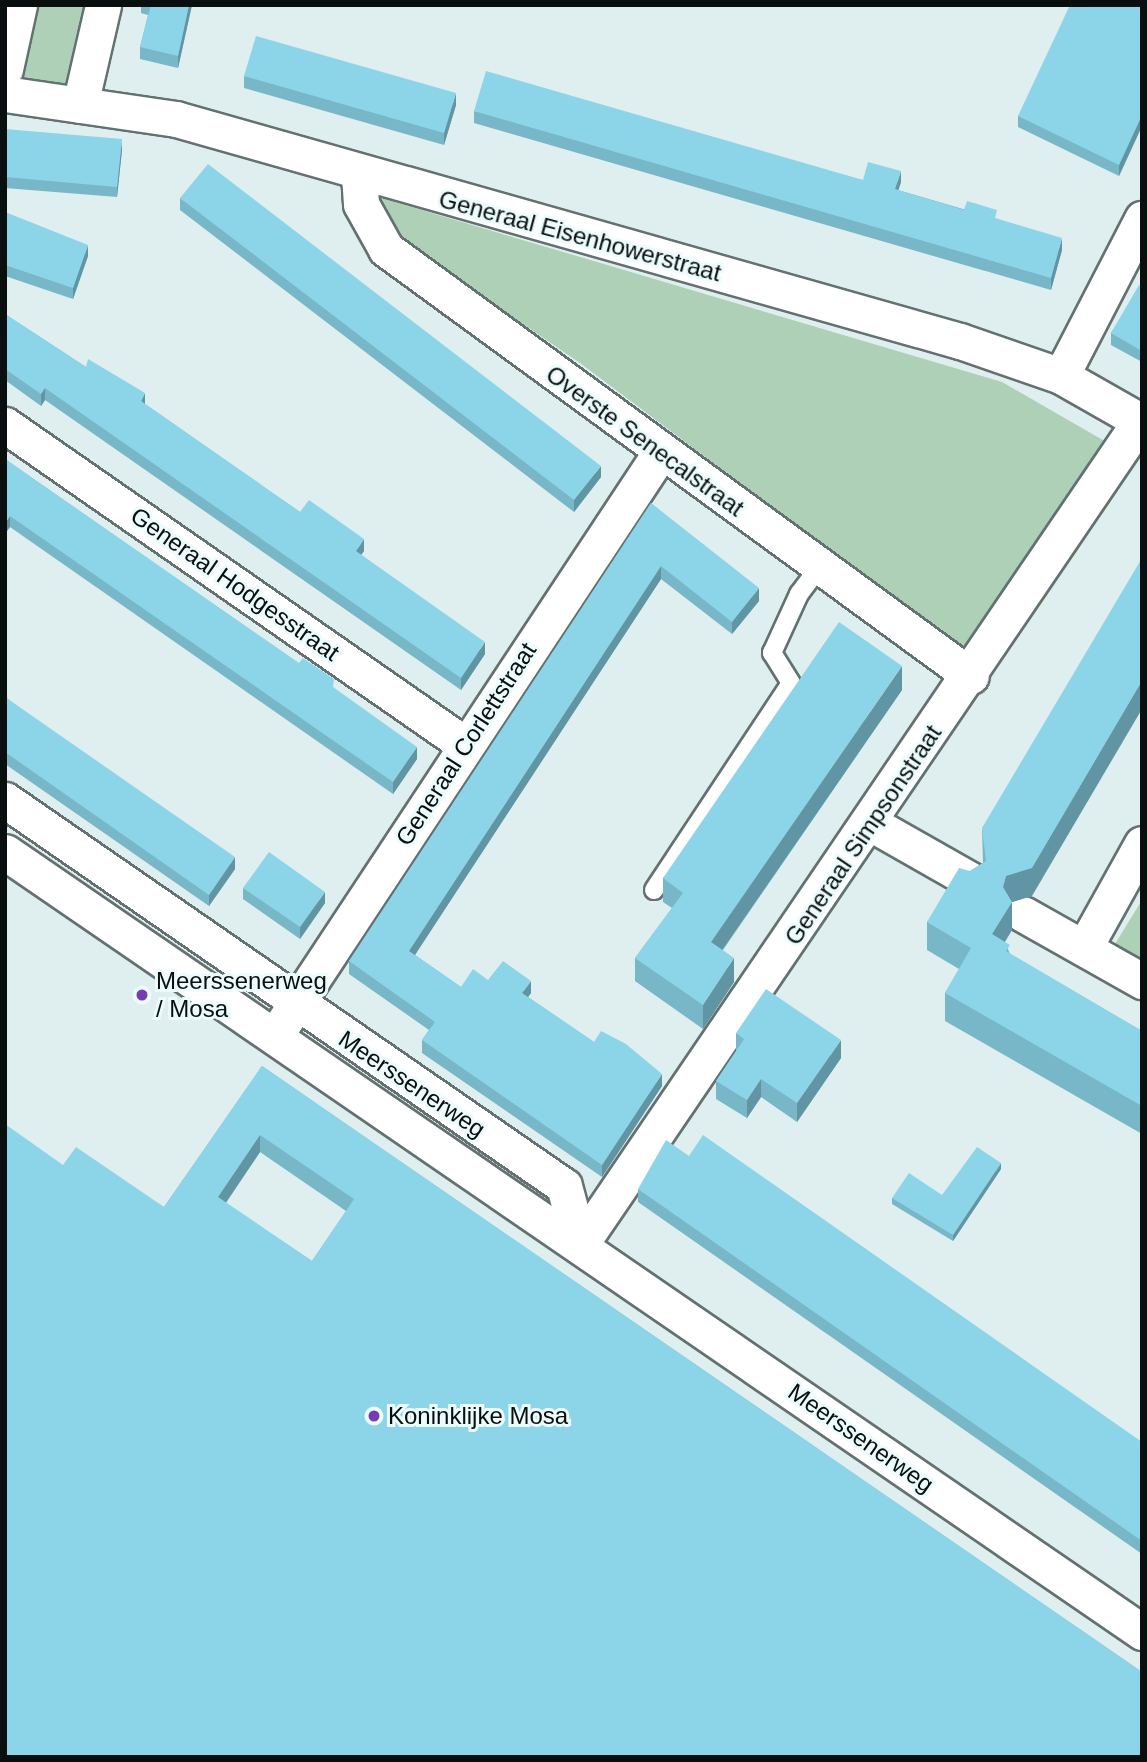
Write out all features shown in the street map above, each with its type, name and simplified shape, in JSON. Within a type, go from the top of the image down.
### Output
[{"type":"street","points":[[5,69],[19,5]]},
{"type":"street","points":[[80,105],[103,5]]},
{"type":"street","name":"Generaal Eisenhowerstraat","points":[[5,94],[176,119],[359,175],[877,317],[1061,376],[1141,422]]},
{"type":"street","name":"Overste Senecalstraat","points":[[359,175],[361,204],[386,249],[660,453],[971,676]]},
{"type":"street","points":[[1061,376],[1142,219]]},
{"type":"street","name":"Generaal Simpsonstraat","points":[[580,1245],[872,824],[1141,422]]},
{"type":"street","name":"Generaal Hodgesstraat","points":[[5,425],[464,744]]},
{"type":"street","name":"Generaal Corlettstraat","points":[[274,1036],[464,744],[660,453]]},
{"type":"street","name":"Meerssenerweg","points":[[5,800],[296,1004],[564,1186],[580,1245]]},
{"type":"street","points":[[872,824],[969,879]]},
{"type":"street","points":[[1084,948],[1142,844]]},
{"type":"street","name":"Meerssenerweg","points":[[5,852],[1142,1632]]},
{"type":"street","points":[[1023,914],[1142,981]]},
{"type":"lane","points":[[654,890],[791,683],[772,653],[799,594],[819,567]]},
{"type":"green space","points":[[29,5],[95,5],[74,96],[12,81]]},
{"type":"green space","points":[[381,198],[1002,382],[1108,443],[967,653],[580,363],[406,244]]},
{"type":"green space","points":[[1142,900],[1142,960],[1115,944]]},
{"type":"building","points":[[151,5],[189,5],[178,56],[140,47]]},
{"type":"building","points":[[1070,5],[1142,5],[1142,115],[1119,165],[1018,116]]},
{"type":"building","points":[[256,36],[456,93],[444,133],[244,76]]},
{"type":"building","points":[[486,71],[863,180],[868,162],[901,171],[895,189],[964,210],[967,201],[997,210],[995,218],[1062,238],[1051,278],[474,111]]},
{"type":"building","points":[[5,129],[122,139],[117,187],[5,177]]},
{"type":"building","points":[[208,164],[601,466],[574,500],[180,198]]},
{"type":"building","points":[[5,212],[88,245],[73,288],[5,265]]},
{"type":"building","points":[[1139,285],[1142,286],[1142,351],[1111,333]]},
{"type":"building","points":[[5,314],[86,367],[88,359],[145,393],[141,401],[300,512],[309,500],[364,539],[356,551],[485,642],[461,678],[45,388],[41,394],[5,369]]},
{"type":"building","points":[[5,459],[299,663],[303,658],[334,679],[333,687],[417,747],[393,782],[10,516],[5,523]]},
{"type":"building","points":[[651,503],[759,588],[732,622],[661,566],[409,951],[461,987],[473,969],[488,980],[503,961],[531,981],[522,993],[594,1042],[601,1031],[626,1044],[662,1074],[602,1165],[422,1040],[435,1022],[349,961]]},
{"type":"building","points":[[1142,558],[1142,681],[1032,868],[1006,876],[1003,887],[1012,902],[992,934],[1010,945],[1006,951],[1142,1031],[1142,1106],[945,993],[971,948],[927,922],[959,868],[970,871],[986,861],[982,828]]},
{"type":"building","points":[[839,622],[902,666],[711,942],[734,958],[703,1005],[635,958],[683,893],[663,878]]},
{"type":"building","points":[[5,697],[235,857],[209,895],[5,752]]},
{"type":"building","points":[[269,852],[325,892],[300,927],[243,888]]},
{"type":"building","points":[[766,989],[841,1040],[797,1103],[761,1079],[747,1100],[716,1081],[744,1039],[736,1033]]},
{"type":"building","name":"Koninklijke Mosa","points":[[262,1066],[1142,1672],[1142,1757],[5,1757],[5,1124],[63,1165],[76,1147],[164,1207]],"holes":[[[260,1135],[354,1199],[312,1261],[218,1197]]]},
{"type":"building","points":[[703,1135],[1142,1442],[1142,1541],[638,1189],[666,1140],[689,1156]]},
{"type":"building","points":[[977,1147],[1001,1163],[953,1235],[892,1198],[909,1173],[942,1195]]},
{"type":"place","name":"Meerssenerweg / Mosa","points":[[142,995]]},
{"type":"place","name":"Koninklijke Mosa","points":[[374,1416]]}]
